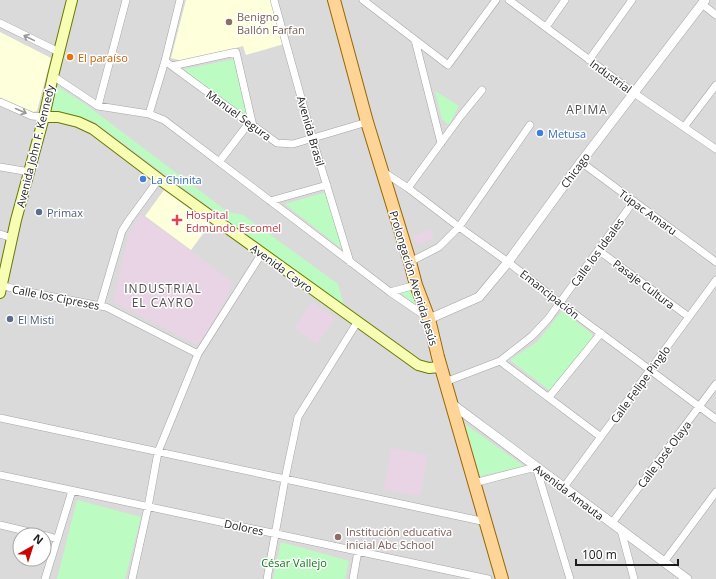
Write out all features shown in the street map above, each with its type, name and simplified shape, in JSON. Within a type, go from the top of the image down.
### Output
[{"type":"main road","name":"Avenida John F. Kennedy","points":[[1,288],[16,220],[44,117],[72,0]]},
{"type":"main road","name":"Prolongación Avenida Jesús","points":[[334,0],[367,122],[416,285],[429,319],[440,367],[502,579]]},
{"type":"main road","name":"Avenida Cayro","points":[[44,117],[58,117],[78,122],[93,129],[159,179],[418,365],[430,368],[440,367]]},
{"type":"street","points":[[98,106],[126,0]]},
{"type":"street","points":[[149,114],[165,60],[180,0]]},
{"type":"street","name":"Avenida Brasil","points":[[274,0],[312,137],[350,262]]},
{"type":"street","points":[[363,0],[448,65],[496,0]]},
{"type":"street","name":"Industrial","points":[[509,0],[634,93],[716,149]]},
{"type":"street","points":[[546,27],[565,0]]},
{"type":"street","points":[[589,60],[632,0]]},
{"type":"street","points":[[703,2],[716,15]]},
{"type":"street","name":"Chicago","points":[[429,319],[478,297],[508,262],[581,162],[703,2]]},
{"type":"street","points":[[0,23],[59,52]]},
{"type":"street","points":[[415,39],[441,143]]},
{"type":"street","points":[[172,66],[236,52],[251,124],[219,162]]},
{"type":"street","name":"Manuel Segura","points":[[165,60],[277,143],[294,144],[312,137],[367,122]]},
{"type":"street","points":[[53,76],[98,106],[149,114],[164,120],[350,262],[429,319]]},
{"type":"street","points":[[684,127],[716,85]]},
{"type":"street","points":[[408,188],[460,117],[482,90]]},
{"type":"street","points":[[0,102],[32,116],[44,117]]},
{"type":"street","points":[[410,262],[439,247],[459,227],[530,125]]},
{"type":"street","name":"Túpac Amaru","points":[[581,162],[716,262]]},
{"type":"street","points":[[0,167],[30,172]]},
{"type":"street","name":"Emancipación","points":[[382,171],[408,188],[508,262],[601,334],[716,419]]},
{"type":"street","points":[[100,306],[122,231],[159,179]]},
{"type":"street","points":[[270,201],[327,185]]},
{"type":"street","name":"Calle los Ideales","points":[[445,382],[500,361],[532,336],[548,319],[634,202]]},
{"type":"street","points":[[0,234],[12,238]]},
{"type":"street","name":"Pasaje Cultura","points":[[598,250],[689,318]]},
{"type":"street","points":[[132,579],[148,507],[158,452],[198,354],[262,253]]},
{"type":"street","name":"Calle Felipe Pinglo","points":[[564,487],[716,280]]},
{"type":"street","points":[[390,292],[416,285]]},
{"type":"street","name":"Calle los Cipreses","points":[[1,288],[106,307],[198,354]]},
{"type":"street","points":[[267,579],[298,417],[358,322]]},
{"type":"street","points":[[549,397],[601,334]]},
{"type":"street","points":[[500,361],[601,436]]},
{"type":"street","name":"Calle José Olaya","points":[[612,523],[716,384]]},
{"type":"street","name":"Avenida Amauta","points":[[452,404],[687,579]]},
{"type":"street","points":[[0,418],[486,522]]},
{"type":"street","points":[[474,483],[536,467],[570,579]]},
{"type":"street","name":"Dolores","points":[[0,475],[488,579]]},
{"type":"street","points":[[45,579],[72,491]]},
{"type":"street","points":[[664,562],[716,492]]},
{"type":"street","points":[[0,525],[12,528]]},
{"type":"street","points":[[620,530],[634,579]]},
{"type":"street","points":[[52,538],[57,539]]},
{"type":"street","points":[[352,579],[358,551]]},
{"type":"shaded area","points":[[0,0],[716,0],[716,579],[0,579]]},
{"type":"shaded area","name":"Benigno Ballón Farfan","points":[[186,0],[271,0],[284,44],[246,55],[243,46],[187,62],[171,58]]},
{"type":"shaded area","points":[[0,32],[51,58],[37,111],[33,112],[0,99]]},
{"type":"shaded area","name":"Hospital Edmundo Escomel","points":[[164,190],[210,224],[191,250],[145,216]]},
{"type":"shaded area","points":[[141,215],[233,282],[225,301],[201,342],[195,344],[113,302],[129,233]]},
{"type":"shaded area","points":[[430,229],[434,239],[417,245],[413,236]]},
{"type":"shaded area","points":[[312,302],[335,318],[317,344],[294,328]]},
{"type":"shaded area","points":[[391,448],[428,455],[420,496],[384,490]]},
{"type":"green space","points":[[235,59],[248,118],[180,70]]},
{"type":"green space","points":[[55,85],[85,104],[228,212],[243,215],[338,284],[344,307],[93,121],[50,110]]},
{"type":"green space","points":[[435,91],[459,106],[449,125],[442,119]]},
{"type":"green space","points":[[327,192],[342,249],[285,204]]},
{"type":"green space","points":[[413,286],[421,309],[401,293]]},
{"type":"green space","points":[[562,311],[592,334],[592,339],[555,388],[549,390],[510,360],[537,342]]},
{"type":"green space","points":[[465,424],[524,466],[480,476]]},
{"type":"green space","points":[[77,500],[141,517],[125,579],[57,579]]},
{"type":"green space","name":"César Vallejo","points":[[281,542],[349,561],[345,579],[273,579]]},
{"type":"place","name":"Benigno Ballón Farfan","points":[[229,22]]},
{"type":"place","name":"El paraíso","points":[[70,57]]},
{"type":"place","name":"Metusa","points":[[540,133]]},
{"type":"place","name":"La Chinita","points":[[143,179]]},
{"type":"place","name":"Primax","points":[[39,212]]},
{"type":"place","name":"Hospital Edmundo Escomel","points":[[177,220]]},
{"type":"place","name":"El Misti","points":[[10,319]]},
{"type":"place","name":"Institución educativa inicial Abc School","points":[[338,537]]},
{"type":"district","name":"APIMA","points":[[587,109]]},
{"type":"district","name":"INDUSTRIAL EL CAYRO","points":[[163,295]]}]
